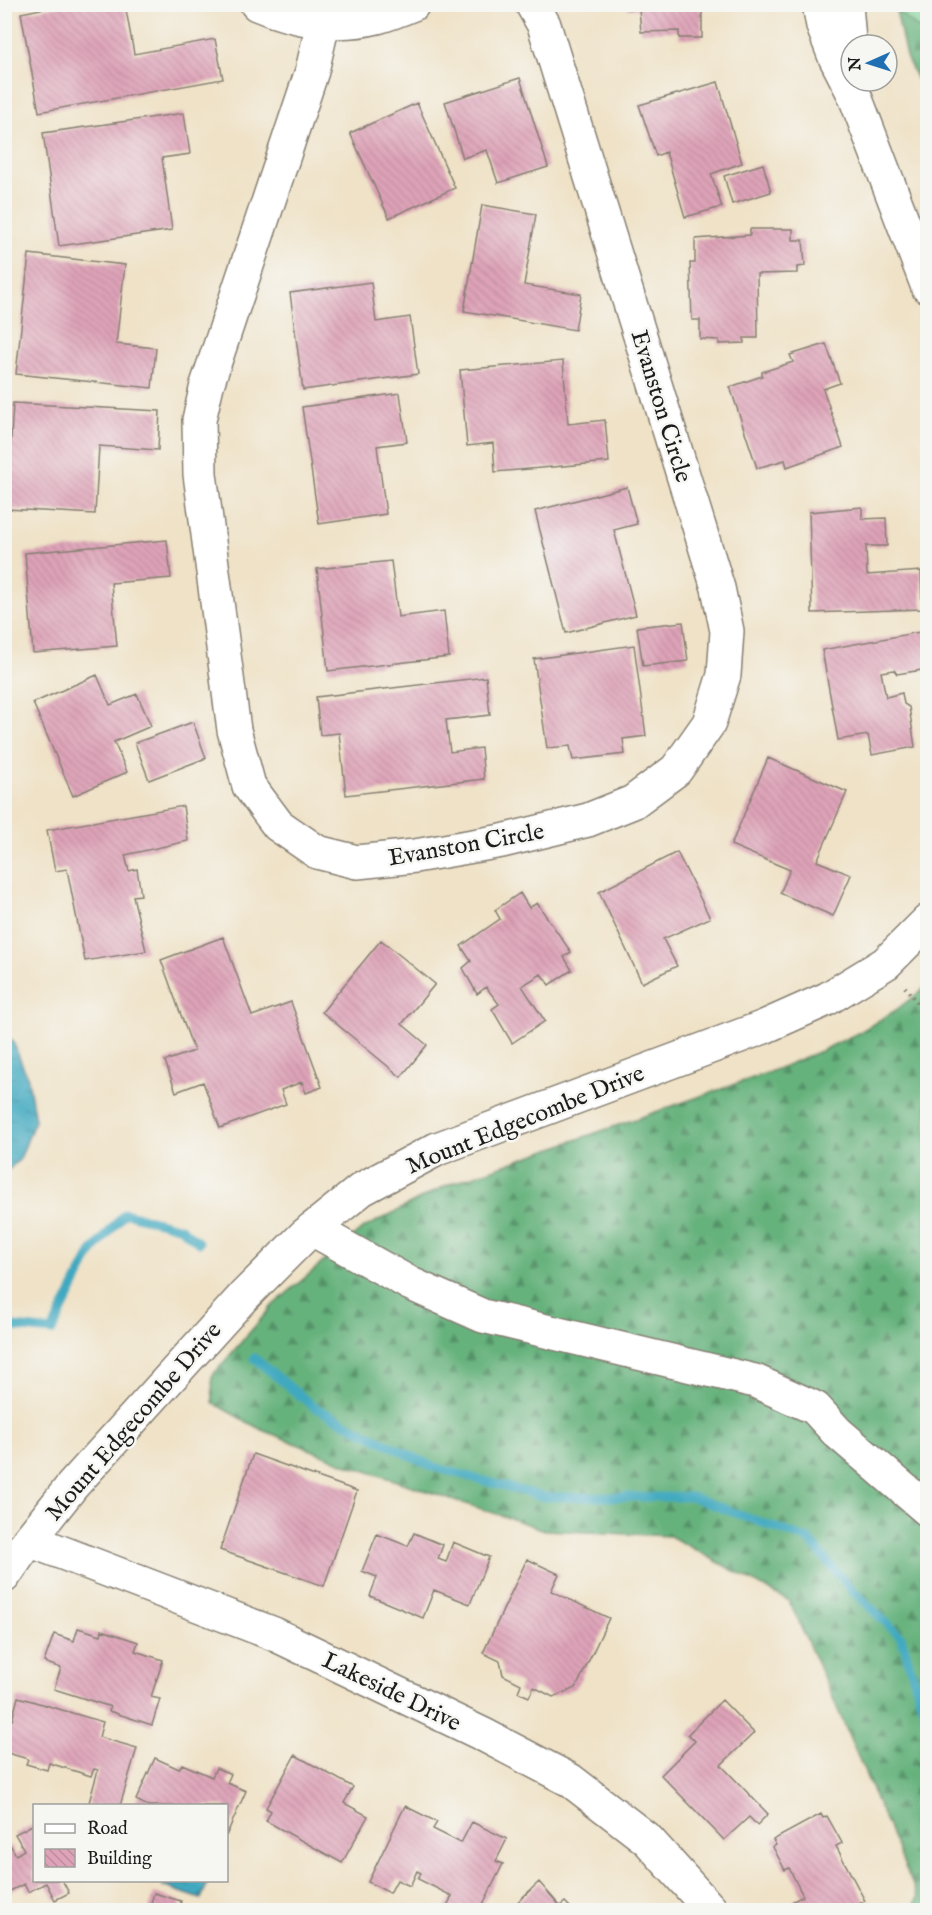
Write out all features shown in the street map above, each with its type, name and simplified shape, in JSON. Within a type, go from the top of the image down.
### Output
[{"type":"street","points":[[257,4],[277,13],[323,23],[376,18],[413,4]]},
{"type":"street","name":"Evanston Circle","points":[[323,23],[312,71],[207,385],[199,420],[200,474],[234,730],[249,786],[278,825],[318,852],[357,862],[415,856],[502,841],[588,820],[633,802],[676,770],[709,723],[724,675],[727,631],[718,588],[544,25],[532,4]]},
{"type":"street","points":[[819,4],[823,26],[839,62]]},
{"type":"street","points":[[846,4],[849,33]]},
{"type":"street","points":[[858,93],[927,287]]},
{"type":"street","name":"Mount Edgecombe Drive","points":[[4,1575],[72,1486],[244,1296],[312,1229],[362,1189],[437,1149],[764,1027],[827,999],[886,963],[927,921]]},
{"type":"street","points":[[312,1229],[411,1284],[483,1316],[755,1381],[815,1408],[837,1432],[927,1510]]},
{"type":"street","name":"Lakeside Drive","points":[[29,1540],[274,1634],[484,1735],[570,1780],[648,1840],[711,1911]]},
{"type":"green space","points":[[896,5],[927,5],[927,36],[896,10]]},
{"type":"green space","points":[[896,10],[927,36],[927,100],[906,57]]},
{"type":"green space","points":[[927,986],[927,1910],[912,1910],[918,1897],[789,1601],[670,1536],[545,1530],[348,1465],[258,1428],[213,1403],[212,1376],[273,1305],[362,1229],[447,1185],[767,1073],[823,1050],[860,1032],[896,1010]]},
{"type":"water","points":[[5,1031],[14,1044],[28,1079],[35,1120],[20,1159],[5,1173]]},
{"type":"water","points":[[164,1882],[207,1884],[201,1899],[163,1886]]},
{"type":"building","points":[[65,4],[125,4],[134,54],[215,39],[223,79],[39,112],[21,13]]},
{"type":"building","points":[[628,4],[702,4],[702,38],[679,38],[679,31],[641,32],[639,9],[628,9]]},
{"type":"building","points":[[520,78],[548,167],[498,183],[487,150],[463,158],[445,102]]},
{"type":"building","points":[[718,82],[742,163],[711,174],[722,207],[685,217],[666,152],[656,156],[639,105]]},
{"type":"building","points":[[417,103],[455,188],[389,218],[350,133]]},
{"type":"building","points":[[184,113],[190,154],[162,158],[172,230],[59,246],[43,133]]},
{"type":"building","points":[[763,164],[771,192],[732,204],[724,176]]},
{"type":"building","points":[[482,205],[536,214],[524,285],[581,294],[575,330],[464,311]]},
{"type":"building","points":[[750,229],[793,229],[793,240],[803,240],[805,266],[797,267],[797,273],[757,274],[758,338],[744,338],[744,343],[719,344],[719,340],[700,339],[700,320],[692,320],[690,263],[695,263],[695,239],[750,235]]},
{"type":"building","points":[[29,254],[125,265],[116,344],[156,348],[152,388],[16,374]]},
{"type":"building","points":[[371,282],[376,322],[410,317],[418,374],[303,390],[290,293]]},
{"type":"building","points":[[826,344],[840,383],[823,389],[843,447],[787,467],[785,460],[757,468],[730,387],[762,376],[762,372],[793,362],[790,355]]},
{"type":"building","points":[[563,361],[568,424],[605,420],[609,462],[495,472],[493,443],[467,446],[460,370]]},
{"type":"building","points":[[400,393],[407,442],[377,446],[386,514],[319,524],[302,407]]},
{"type":"building","points":[[13,403],[160,411],[158,450],[99,446],[95,514],[7,509]]},
{"type":"building","points":[[627,487],[637,524],[614,530],[636,615],[566,633],[535,511]]},
{"type":"building","points":[[862,507],[862,519],[886,518],[887,546],[866,546],[867,575],[921,571],[922,609],[812,613],[809,512]]},
{"type":"building","points":[[167,540],[171,578],[111,583],[117,646],[33,653],[25,553]]},
{"type":"building","points":[[391,561],[398,617],[444,611],[449,657],[328,671],[317,569]]},
{"type":"building","points":[[683,622],[688,661],[643,666],[637,627]]},
{"type":"building","points":[[925,631],[928,642],[928,669],[897,674],[894,670],[881,672],[886,697],[902,693],[904,704],[909,707],[915,747],[872,755],[868,735],[838,740],[822,650]]},
{"type":"building","points":[[634,645],[646,736],[623,739],[625,754],[573,760],[570,746],[547,748],[534,659]]},
{"type":"building","points":[[97,675],[110,705],[137,694],[151,726],[114,742],[127,772],[73,796],[33,703]]},
{"type":"building","points":[[486,677],[490,715],[446,720],[450,752],[481,748],[484,779],[346,795],[339,733],[320,735],[316,697]]},
{"type":"building","points":[[193,722],[206,758],[149,780],[135,743]]},
{"type":"building","points":[[768,758],[847,792],[817,861],[851,875],[833,916],[780,893],[790,870],[731,845]]},
{"type":"building","points":[[183,806],[188,841],[125,855],[129,871],[137,869],[141,895],[133,896],[146,951],[85,961],[67,869],[55,871],[47,830]]},
{"type":"building","points":[[677,852],[710,918],[663,939],[677,966],[642,983],[599,892]]},
{"type":"building","points":[[520,893],[529,908],[537,903],[571,952],[564,957],[572,970],[549,985],[541,974],[522,986],[545,1021],[512,1043],[492,1009],[499,1004],[486,987],[477,994],[463,968],[471,961],[461,946],[500,919],[495,910]]},
{"type":"building","points":[[223,937],[252,1016],[291,1002],[322,1087],[306,1093],[302,1082],[281,1090],[286,1104],[220,1128],[203,1082],[176,1092],[165,1061],[194,1051],[161,960]]},
{"type":"building","points":[[381,940],[435,984],[402,1024],[427,1045],[401,1077],[322,1012]]},
{"type":"building","points":[[253,1454],[357,1491],[324,1586],[220,1550]]},
{"type":"building","points":[[414,1533],[443,1545],[438,1559],[446,1562],[453,1542],[489,1557],[470,1604],[434,1590],[423,1618],[370,1596],[377,1577],[362,1571],[377,1534],[408,1546]]},
{"type":"building","points":[[527,1559],[559,1574],[551,1591],[609,1618],[576,1688],[553,1697],[534,1687],[529,1697],[518,1692],[521,1684],[503,1675],[500,1661],[483,1653]]},
{"type":"building","points":[[78,1628],[101,1635],[102,1630],[138,1642],[135,1651],[163,1660],[151,1697],[160,1699],[152,1725],[109,1711],[111,1707],[54,1689],[61,1668],[44,1662],[54,1634],[74,1641]]},
{"type":"building","points":[[18,1697],[103,1722],[99,1737],[137,1748],[121,1804],[89,1804],[98,1770],[94,1769],[91,1776],[49,1763],[47,1770],[26,1764],[28,1759],[4,1752],[4,1725],[6,1718],[12,1720]]},
{"type":"building","points":[[722,1700],[754,1733],[721,1765],[768,1814],[757,1825],[749,1817],[724,1840],[661,1775],[695,1741],[688,1734]]},
{"type":"building","points":[[295,1755],[353,1787],[344,1803],[368,1816],[342,1863],[266,1821],[271,1811],[266,1808]]},
{"type":"building","points":[[155,1758],[179,1769],[182,1764],[212,1777],[216,1768],[231,1774],[227,1783],[246,1791],[228,1832],[228,1804],[144,1804],[136,1800]]},
{"type":"building","points":[[405,1806],[437,1822],[433,1829],[461,1843],[472,1822],[507,1839],[496,1861],[503,1864],[480,1910],[445,1910],[452,1896],[418,1879],[421,1873],[417,1871],[410,1886],[397,1880],[390,1893],[368,1882]]},
{"type":"building","points":[[821,1814],[823,1818],[827,1816],[842,1843],[836,1846],[865,1901],[847,1910],[798,1910],[793,1901],[803,1896],[789,1868],[785,1870],[773,1847],[776,1845],[773,1840]]},
{"type":"building","points":[[33,1825],[33,1882],[63,1882],[69,1893],[55,1900],[46,1883],[28,1892],[24,1884],[4,1894],[4,1849],[11,1846],[16,1855],[24,1850],[15,1834]]},
{"type":"building","points":[[539,1882],[560,1906],[565,1902],[573,1910],[513,1910],[511,1908]]},
{"type":"building","points":[[154,1893],[181,1901],[180,1907],[187,1910],[149,1910]]},
{"type":"waterway","points":[[4,1326],[52,1331],[91,1253],[125,1213],[181,1228],[199,1243]]},
{"type":"waterway","points":[[254,1358],[314,1407],[433,1467],[544,1497],[692,1497],[809,1540],[849,1587],[901,1637],[928,1725]]}]
